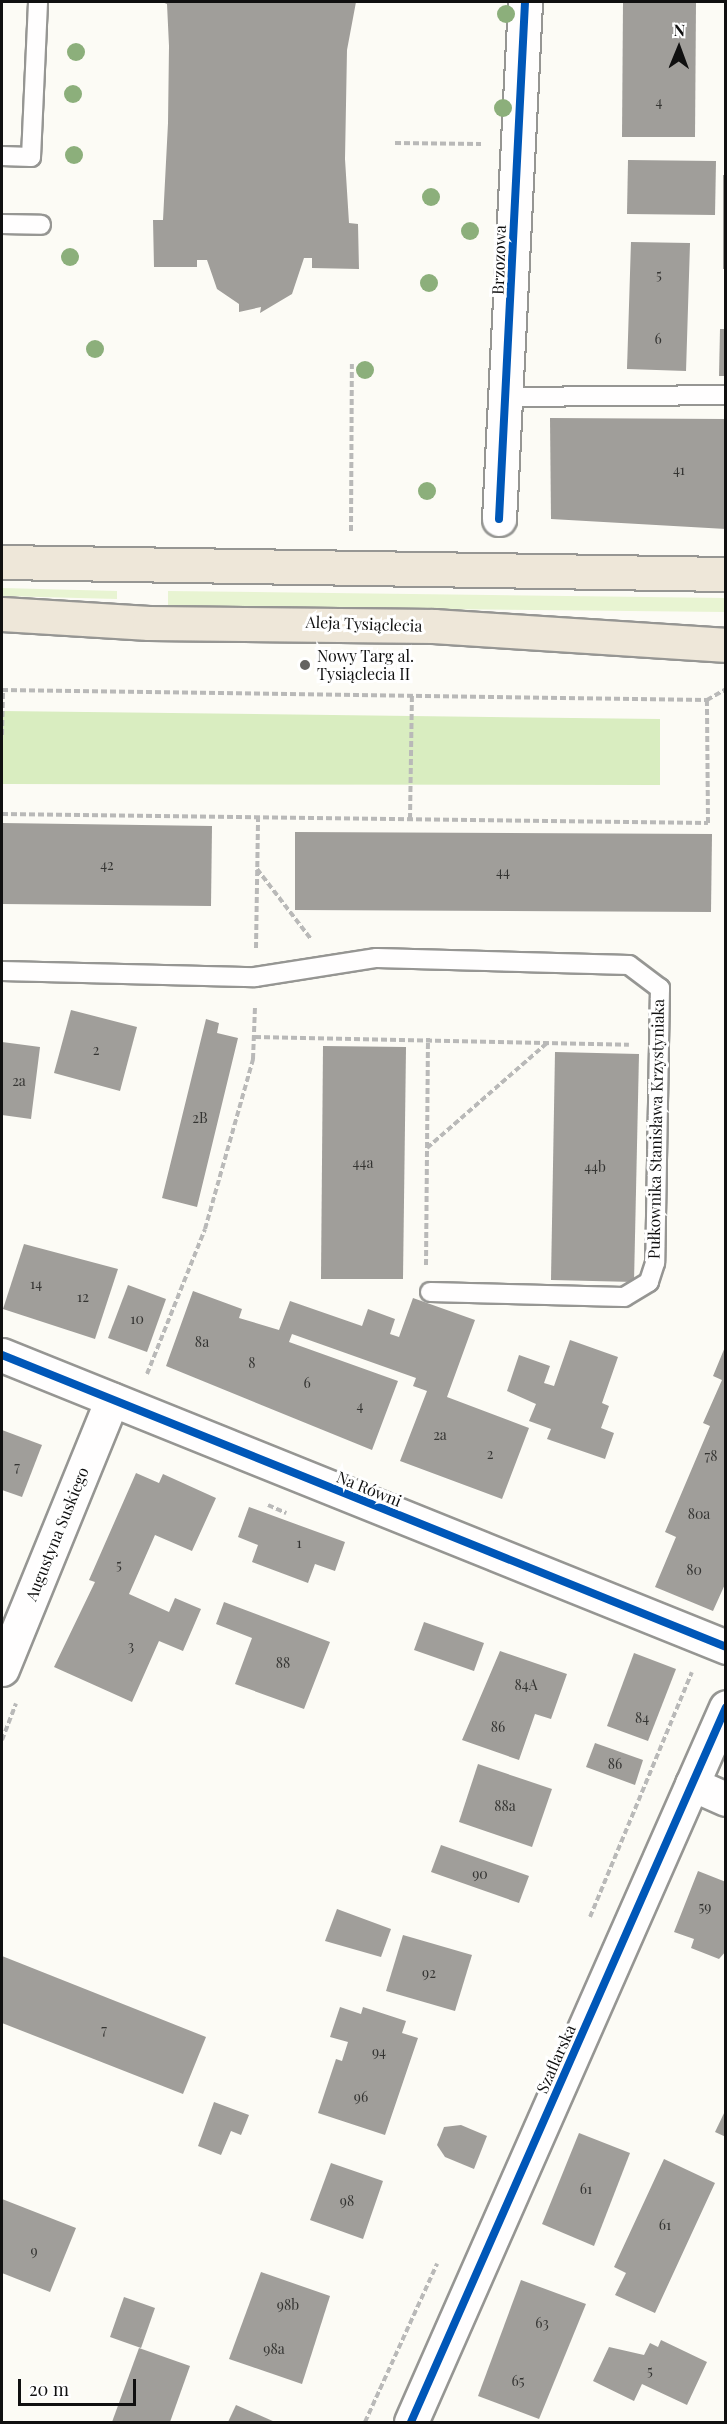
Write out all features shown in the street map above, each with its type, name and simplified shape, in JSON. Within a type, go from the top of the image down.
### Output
[{"type":"main road","points":[[2,562],[726,574]]},
{"type":"main road","name":"Aleja Tysiąclecia","points":[[2,614],[149,623],[434,626],[726,645]]},
{"type":"street","name":"Brzozowa","points":[[499,519],[507,397],[525,2]]},
{"type":"street","name":"Na Równi","points":[[2,1355],[716,1643]]},
{"type":"street","name":"Augustyna Suskiego","points":[[2,1669],[112,1400]]},
{"type":"street","name":"Szaflarska","points":[[411,2422],[726,1707]]},
{"type":"street","points":[[692,1784],[726,1798]]},
{"type":"lane","points":[[2,156],[31,157],[38,2]]},
{"type":"lane","points":[[2,224],[40,225]]},
{"type":"lane","points":[[507,397],[726,395]]},
{"type":"lane","name":"Pułkownika Stanisława Krzystyniaka","points":[[2,971],[255,977],[378,958],[629,965],[660,988],[655,1263],[649,1282],[624,1297],[430,1292]]},
{"type":"path","points":[[395,143],[517,146]]},
{"type":"path","points":[[351,538],[352,364]]},
{"type":"path","points":[[2,735],[2,690],[707,700],[726,689]]},
{"type":"path","points":[[410,819],[412,696]]},
{"type":"path","points":[[2,814],[708,823],[707,700]]},
{"type":"path","points":[[142,1386],[205,1229],[255,1036],[258,817]]},
{"type":"path","points":[[257,868],[331,965]]},
{"type":"path","points":[[255,1036],[428,1038],[659,1046]]},
{"type":"path","points":[[428,1038],[425,1257],[430,1292]]},
{"type":"path","points":[[426,1148],[549,1041]]},
{"type":"path","points":[[256,1499],[296,1516]]},
{"type":"path","points":[[584,1930],[693,1669],[716,1643]]},
{"type":"path","points":[[682,1665],[693,1669]]},
{"type":"path","points":[[2,1740],[18,1699]]},
{"type":"path","points":[[365,2422],[441,2255]]},
{"type":"green space","points":[[2,588],[117,591],[117,599],[2,596]]},
{"type":"green space","points":[[168,591],[725,598],[726,612],[168,606]]},
{"type":"green space","points":[[2,711],[660,719],[660,785],[2,784]]},
{"type":"building","points":[[162,2],[356,2],[347,50],[345,159],[349,223],[358,224],[359,269],[312,268],[312,258],[304,258],[292,294],[260,313],[261,307],[239,312],[239,304],[217,289],[207,260],[197,260],[197,267],[154,267],[153,220],[163,220],[168,123],[167,4]]},
{"type":"building","points":[[623,2],[696,2],[695,137],[622,137]]},
{"type":"building","points":[[628,160],[716,161],[715,215],[627,214]]},
{"type":"building","points":[[723,175],[726,175],[726,269],[723,269]]},
{"type":"building","points":[[631,242],[690,243],[686,371],[627,369]]},
{"type":"building","points":[[720,329],[726,329],[726,376],[719,376]]},
{"type":"building","points":[[550,418],[726,419],[726,529],[551,519]]},
{"type":"building","points":[[2,823],[212,826],[211,906],[2,904]]},
{"type":"building","points":[[295,832],[712,834],[711,912],[295,910]]},
{"type":"building","points":[[71,1010],[137,1027],[120,1091],[54,1073]]},
{"type":"building","points":[[206,1019],[219,1023],[217,1033],[238,1038],[197,1207],[162,1198]]},
{"type":"building","points":[[2,1042],[40,1047],[31,1119],[2,1115]]},
{"type":"building","points":[[323,1046],[406,1047],[403,1279],[321,1279]]},
{"type":"building","points":[[555,1052],[639,1054],[634,1282],[551,1280]]},
{"type":"building","points":[[24,1244],[118,1269],[95,1339],[3,1309]]},
{"type":"building","points":[[128,1285],[166,1299],[147,1352],[108,1338]]},
{"type":"building","points":[[193,1291],[242,1309],[239,1318],[279,1330],[290,1301],[362,1326],[368,1309],[395,1319],[390,1334],[399,1337],[413,1298],[475,1320],[447,1397],[529,1428],[502,1499],[400,1461],[427,1391],[413,1386],[416,1378],[292,1334],[289,1342],[398,1381],[372,1450],[166,1366]]},
{"type":"building","points":[[570,1340],[618,1357],[602,1403],[609,1406],[601,1428],[614,1433],[605,1459],[547,1439],[551,1429],[529,1421],[536,1404],[507,1391],[519,1355],[550,1366],[544,1383],[554,1386]]},
{"type":"building","points":[[725,1347],[726,1582],[713,1611],[655,1587],[676,1537],[665,1532],[710,1426],[703,1423],[722,1380],[713,1376]]},
{"type":"building","points":[[2,1430],[42,1445],[22,1497],[2,1490]]},
{"type":"building","points":[[136,1473],[159,1483],[163,1474],[216,1498],[192,1551],[155,1535],[129,1594],[169,1612],[175,1598],[201,1609],[183,1651],[159,1641],[132,1702],[54,1667],[95,1582],[89,1580]]},
{"type":"building","points":[[249,1507],[345,1542],[335,1571],[315,1564],[308,1583],[252,1562],[258,1545],[238,1537]]},
{"type":"building","points":[[224,1602],[330,1642],[304,1709],[235,1684],[252,1638],[216,1624]]},
{"type":"building","points":[[424,1622],[484,1643],[474,1671],[414,1650]]},
{"type":"building","points":[[500,1651],[567,1674],[551,1719],[535,1714],[519,1760],[462,1740]]},
{"type":"building","points":[[634,1653],[676,1669],[648,1741],[607,1726]]},
{"type":"building","points":[[595,1743],[643,1760],[635,1785],[586,1767]]},
{"type":"building","points":[[478,1764],[552,1789],[532,1847],[459,1822]]},
{"type":"building","points":[[441,1845],[529,1876],[519,1903],[431,1872]]},
{"type":"building","points":[[698,1871],[726,1882],[726,1951],[719,1959],[691,1948],[694,1939],[674,1932]]},
{"type":"building","points":[[337,1909],[391,1929],[381,1957],[325,1941]]},
{"type":"building","points":[[403,1935],[472,1955],[455,2011],[386,1991]]},
{"type":"building","points":[[2,1956],[206,2037],[183,2094],[2,2023]]},
{"type":"building","points":[[340,2007],[361,2014],[363,2007],[406,2021],[402,2033],[418,2038],[385,2135],[318,2113],[336,2059],[342,2061],[348,2042],[330,2037]]},
{"type":"building","points":[[214,2102],[249,2115],[241,2135],[231,2131],[221,2155],[198,2146]]},
{"type":"building","points":[[726,2109],[726,2137],[715,2132]]},
{"type":"building","points":[[461,2125],[487,2136],[474,2169],[445,2157],[437,2145],[444,2127]]},
{"type":"building","points":[[579,2133],[630,2153],[594,2246],[542,2224]]},
{"type":"building","points":[[664,2159],[715,2183],[655,2313],[615,2295],[626,2273],[614,2267]]},
{"type":"building","points":[[331,2163],[383,2181],[363,2239],[310,2220]]},
{"type":"building","points":[[2,2199],[76,2228],[50,2292],[2,2273]]},
{"type":"building","points":[[261,2272],[330,2296],[302,2384],[229,2359]]},
{"type":"building","points":[[521,2280],[586,2304],[539,2419],[478,2396]]},
{"type":"building","points":[[124,2297],[155,2308],[141,2348],[110,2337]]},
{"type":"building","points":[[661,2340],[707,2362],[687,2405],[642,2384],[634,2401],[593,2381],[609,2347],[644,2355],[650,2343],[658,2347]]},
{"type":"building","points":[[139,2348],[190,2366],[170,2422],[112,2422]]},
{"type":"building","points":[[236,2405],[275,2422],[228,2422]]},
{"type":"cycle path","points":[[499,519],[525,2]]},
{"type":"cycle path","points":[[2,1355],[726,1647]]},
{"type":"cycle path","points":[[411,2422],[726,1707]]},
{"type":"place","name":"Nowy Targ al. Tysiąclecia II","points":[[305,665]]}]
